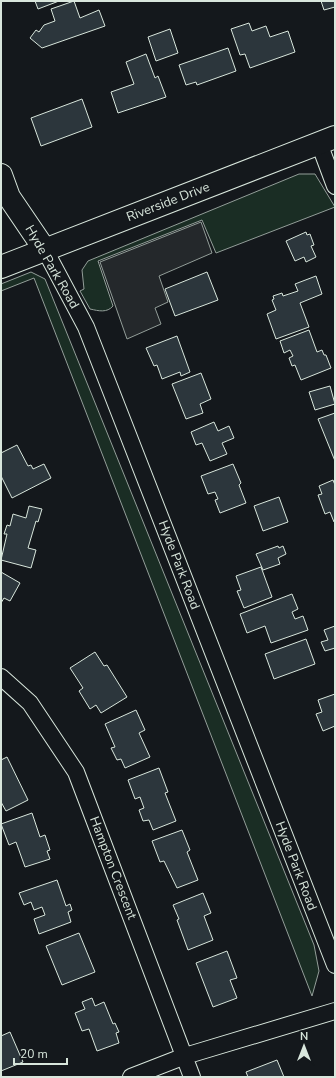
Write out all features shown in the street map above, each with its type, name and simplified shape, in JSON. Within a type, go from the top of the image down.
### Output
[{"type":"main road","name":"Riverside Drive","points":[[1,267],[327,140]]},
{"type":"main road","name":"Hyde Park Road","points":[[1,175],[9,197],[45,250]]},
{"type":"street","points":[[327,140],[335,186]]},
{"type":"street","name":"Hyde Park Road","points":[[45,250],[86,327],[329,935],[335,965]]},
{"type":"street","name":"Hampton Crescent","points":[[1,678],[30,703],[76,772],[192,1077]]},
{"type":"street","points":[[131,1077],[185,1056],[335,1011]]},
{"type":"green space","points":[[299,174],[315,174],[335,207],[216,253],[202,220],[98,261],[113,306],[105,311],[90,309],[80,291],[84,289],[82,270],[88,261]]},
{"type":"green space","points":[[31,272],[45,279],[314,945],[319,971],[312,996],[34,278],[1,291],[1,284]]},
{"type":"shaded area","points":[[201,222],[212,253],[159,276],[168,302],[155,308],[161,324],[127,339],[100,262]]},
{"type":"building","points":[[35,1],[59,1],[38,9]]},
{"type":"building","points":[[74,1],[80,18],[99,10],[105,26],[42,48],[30,38],[36,30],[39,32],[44,25],[55,21],[51,9]]},
{"type":"building","points":[[321,1],[335,1],[335,7],[324,10]]},
{"type":"building","points":[[249,23],[252,31],[266,26],[270,37],[288,31],[295,52],[250,68],[245,54],[240,55],[231,29]]},
{"type":"building","points":[[170,29],[178,53],[156,61],[148,37]]},
{"type":"building","points":[[228,48],[236,71],[197,85],[196,82],[186,85],[179,65]]},
{"type":"building","points":[[146,54],[155,78],[158,76],[166,97],[118,113],[111,92],[134,84],[126,62]]},
{"type":"building","points":[[82,99],[92,127],[41,146],[31,118]]},
{"type":"building","points":[[306,232],[307,235],[310,234],[314,245],[311,246],[316,257],[306,262],[304,257],[295,261],[286,241]]},
{"type":"building","points":[[207,272],[218,300],[175,316],[165,289]]},
{"type":"building","points":[[316,276],[322,294],[300,303],[309,327],[276,339],[267,314],[276,310],[272,300],[274,299],[273,296],[282,293],[283,296],[298,291],[295,284]]},
{"type":"building","points":[[309,330],[317,352],[322,350],[324,355],[326,355],[331,368],[301,380],[295,365],[292,366],[289,358],[293,356],[290,350],[284,353],[280,341]]},
{"type":"building","points":[[177,336],[190,372],[181,376],[180,372],[162,379],[157,365],[154,366],[146,348]]},
{"type":"building","points":[[201,373],[211,399],[200,404],[203,413],[186,419],[172,384]]},
{"type":"building","points":[[330,386],[335,404],[315,410],[309,392]]},
{"type":"building","points":[[335,413],[335,461],[318,419]]},
{"type":"building","points":[[214,422],[218,431],[229,426],[234,438],[222,443],[227,454],[210,461],[202,443],[196,445],[191,432]]},
{"type":"building","points":[[17,445],[28,466],[31,465],[33,469],[44,464],[51,478],[12,498],[1,476],[1,453]]},
{"type":"building","points":[[233,464],[241,483],[239,485],[246,503],[220,513],[215,500],[218,499],[215,492],[208,494],[201,476]]},
{"type":"building","points":[[333,480],[335,485],[335,522],[330,512],[325,514],[318,495],[322,494],[319,486]]},
{"type":"building","points":[[279,497],[288,522],[263,531],[254,506]]},
{"type":"building","points":[[29,506],[42,509],[38,522],[36,521],[28,548],[36,550],[31,568],[1,560],[7,534],[4,534],[7,525],[10,526],[13,514],[26,518]]},
{"type":"building","points":[[278,546],[279,548],[283,546],[286,554],[278,558],[280,564],[263,570],[256,554]]},
{"type":"building","points":[[261,567],[272,597],[244,608],[237,591],[241,590],[236,576]]},
{"type":"building","points":[[1,572],[20,583],[10,601],[4,598],[1,603]]},
{"type":"building","points":[[292,594],[298,609],[292,612],[295,619],[303,616],[308,630],[271,643],[265,626],[247,633],[240,614]]},
{"type":"building","points":[[335,626],[335,648],[325,651],[321,642],[328,640],[324,630]]},
{"type":"building","points":[[306,639],[315,664],[274,679],[265,654]]},
{"type":"building","points":[[95,652],[104,666],[107,665],[127,697],[101,713],[96,705],[90,709],[79,691],[83,688],[70,668]]},
{"type":"building","points":[[335,694],[335,726],[323,731],[316,714],[322,712],[318,700]]},
{"type":"building","points":[[136,710],[145,730],[139,733],[150,757],[125,768],[121,759],[117,760],[111,748],[115,747],[105,724]]},
{"type":"building","points":[[7,757],[28,800],[6,811],[1,802],[1,760]]},
{"type":"building","points":[[159,768],[168,792],[165,793],[176,821],[153,830],[149,820],[143,821],[139,810],[144,808],[140,797],[135,799],[128,780]]},
{"type":"building","points":[[32,813],[40,837],[45,835],[50,850],[47,851],[50,859],[25,867],[16,842],[9,845],[1,824]]},
{"type":"building","points":[[182,830],[190,850],[187,852],[198,880],[177,888],[164,861],[160,862],[152,841]]},
{"type":"building","points":[[57,880],[66,906],[70,904],[72,910],[68,912],[71,922],[39,934],[34,919],[45,915],[42,907],[34,910],[31,902],[24,905],[19,893]]},
{"type":"building","points":[[203,893],[211,913],[204,916],[213,940],[188,950],[177,920],[179,919],[173,905]]},
{"type":"building","points":[[79,933],[95,972],[62,985],[46,946]]},
{"type":"building","points":[[227,951],[237,978],[230,980],[237,998],[213,1007],[196,963]]},
{"type":"building","points":[[92,998],[95,1006],[104,1002],[113,1024],[115,1023],[119,1032],[116,1033],[119,1043],[97,1051],[89,1029],[82,1031],[75,1013],[85,1009],[82,1002]]},
{"type":"building","points":[[10,1032],[23,1062],[1,1071],[1,1036]]},
{"type":"building","points":[[277,1060],[284,1077],[248,1077],[246,1072]]}]
